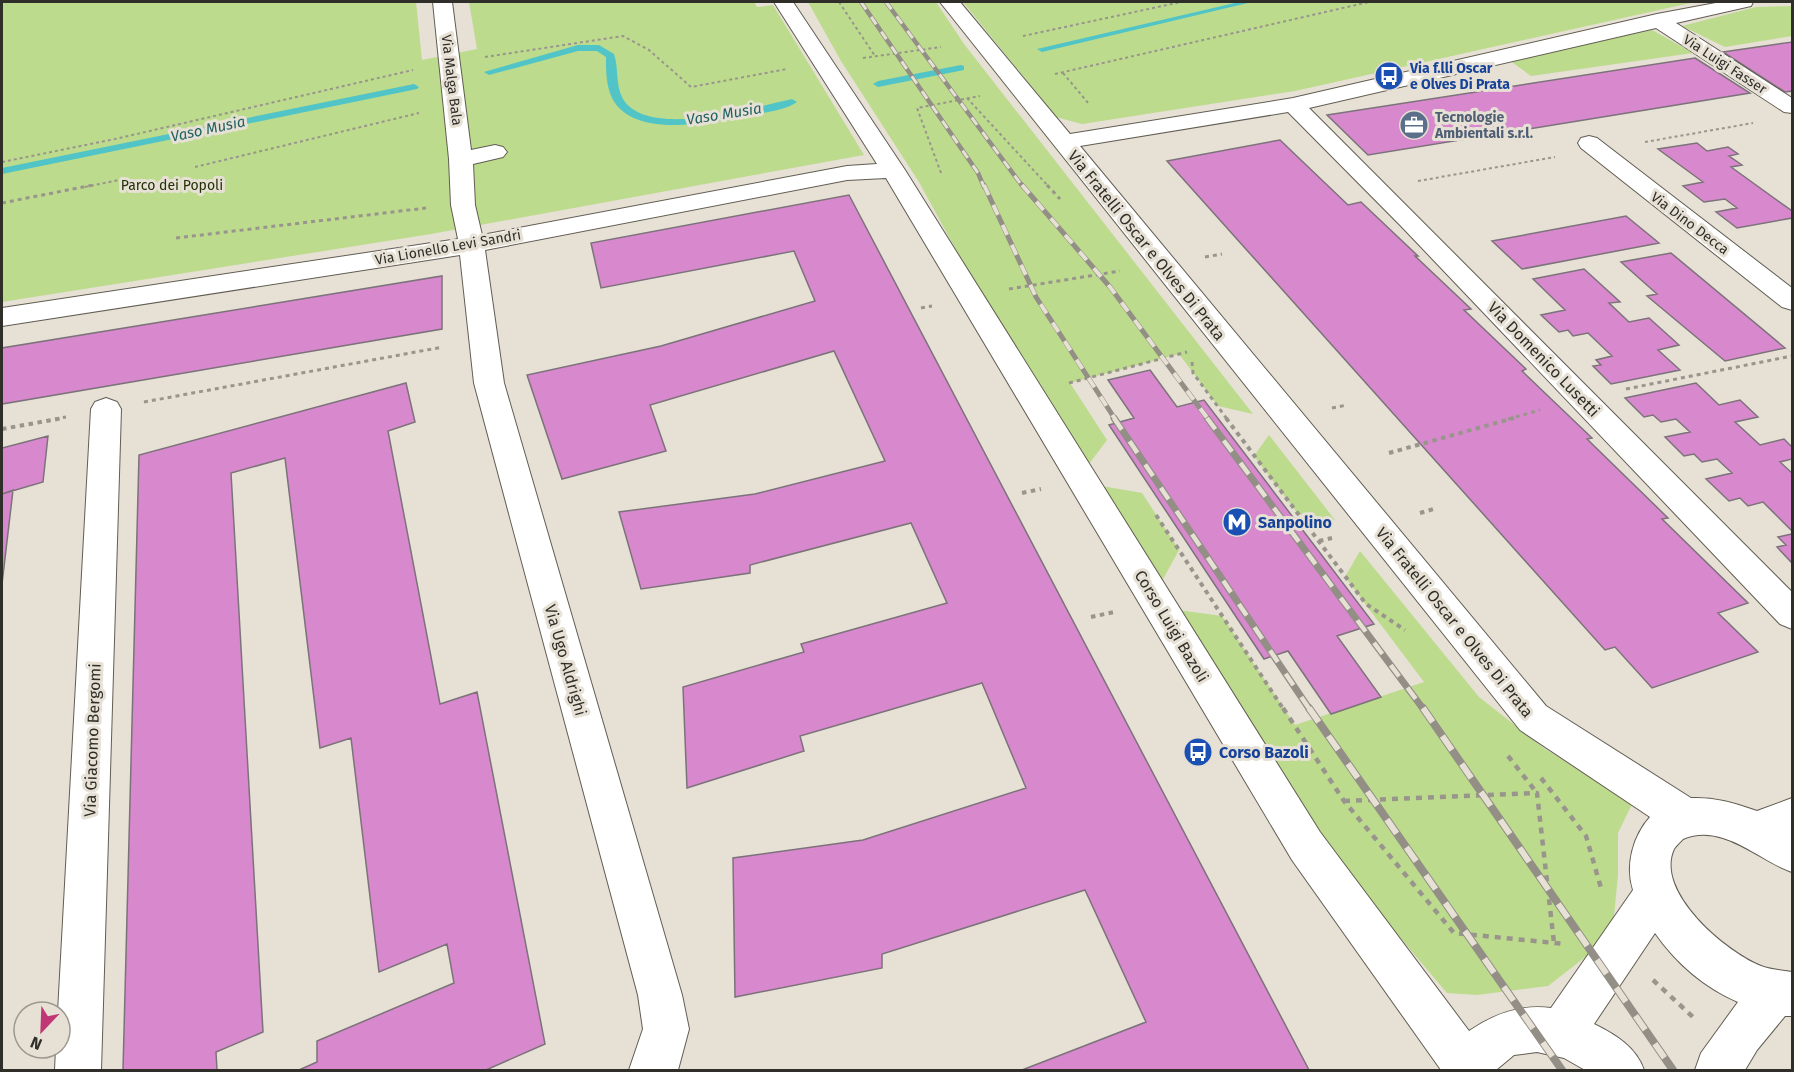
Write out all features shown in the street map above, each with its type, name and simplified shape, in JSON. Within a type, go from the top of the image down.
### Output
[{"type":"street","name":"Via Malga Bala","points":[[442,2],[461,159],[463,205]]},
{"type":"street","name":"Corso Luigi Bazoli","points":[[784,2],[893,170],[971,296],[1306,846],[1470,1071],[1483,1048],[1504,1033],[1530,1027],[1561,1033],[1605,1055],[1621,1071]]},
{"type":"street","points":[[950,2],[1063,142]]},
{"type":"street","name":"Via Fratelli Oscar e Olves Di Prata","points":[[1063,142],[1293,105],[1657,20],[1744,2]]},
{"type":"street","name":"Via Luigi Fasser","points":[[1657,20],[1792,107]]},
{"type":"street","name":"Via Domenico Lusetti","points":[[1293,105],[1410,220],[1792,614]]},
{"type":"street","name":"Via Fratelli Oscar e Olves Di Prata","points":[[1063,142],[1533,718],[1685,818]]},
{"type":"street","name":"Via Dino Decca","points":[[1589,143],[1792,301]]},
{"type":"street","points":[[461,159],[495,152]]},
{"type":"street","name":"Via Lionello Levi Sandri","points":[[2,317],[472,245],[554,220],[847,173],[893,170]]},
{"type":"street","name":"Via Ugo Aldrighi","points":[[463,205],[472,245],[489,383],[660,995],[666,1029],[657,1064],[652,1071]]},
{"type":"street","name":"Via Giacomo Bergomi","points":[[78,1071],[106,409]]},
{"type":"street","points":[[1724,1061],[1786,995],[1754,986],[1722,970],[1694,948],[1671,921],[1656,894],[1650,867],[1653,844],[1666,827],[1685,818],[1707,815],[1776,824],[1792,852]]},
{"type":"street","points":[[1561,1033],[1656,894]]},
{"type":"path","points":[[839,2],[874,56]]},
{"type":"path","points":[[2,162],[115,139],[450,62],[623,36],[649,50],[691,87],[824,63],[1017,37],[1181,2]]},
{"type":"path","points":[[1049,76],[1369,2]]},
{"type":"path","points":[[1063,73],[1090,105]]},
{"type":"path","points":[[941,173],[917,108],[989,94]]},
{"type":"path","points":[[967,98],[1062,202]]},
{"type":"path","points":[[195,167],[455,105]]},
{"type":"path","points":[[2,203],[119,180]]},
{"type":"path","points":[[176,238],[463,205]]},
{"type":"path","points":[[1162,263],[1222,254]]},
{"type":"path","points":[[921,308],[971,296],[1125,271],[1118,262]]},
{"type":"path","points":[[2,429],[483,340]]},
{"type":"path","points":[[1183,342],[1191,351],[1193,373],[1366,604],[1405,630]]},
{"type":"path","points":[[1069,383],[1191,351]]},
{"type":"path","points":[[1389,453],[1582,398],[1792,356]]},
{"type":"path","points":[[1501,747],[1537,793],[1554,943]]},
{"type":"path","points":[[1310,748],[1344,801],[1454,933],[1620,949],[1724,1061]]},
{"type":"path","points":[[1344,801],[1537,793]]},
{"type":"green space","name":"Parco dei Popoli","points":[[2,2],[416,2],[422,60],[477,49],[469,2],[754,2],[757,7],[773,5],[864,155],[431,234],[2,302]]},
{"type":"green space","points":[[808,2],[936,2],[964,44],[1253,414],[1218,406],[1179,354],[1070,383],[1107,440],[1089,464],[980,294],[919,182],[841,61]]},
{"type":"green space","points":[[963,2],[1695,2],[1295,91],[1082,124],[1056,117]]},
{"type":"green space","points":[[1792,6],[1792,36],[1725,47],[1682,26],[1756,7]]},
{"type":"green space","points":[[1652,30],[1693,53],[1531,76],[1509,60]]},
{"type":"green space","points":[[1269,435],[1335,520],[1298,514],[1254,456]]},
{"type":"green space","points":[[1102,486],[1142,493],[1179,550],[1162,581]]},
{"type":"green space","points":[[1360,551],[1479,697],[1545,749],[1633,802],[1618,833],[1618,875],[1613,926],[1598,947],[1548,986],[1477,995],[1447,993],[1330,855],[1178,610],[1222,616],[1295,725],[1424,682],[1345,577]]},
{"type":"building","points":[[1792,42],[1792,91],[1785,92],[1723,52]]},
{"type":"building","points":[[1695,58],[1750,93],[1368,155],[1327,115]]},
{"type":"building","points":[[1280,140],[1348,205],[1361,202],[1418,256],[1415,256],[1471,309],[1464,310],[1526,369],[1522,371],[1592,438],[1587,439],[1668,518],[1662,519],[1748,603],[1718,613],[1758,652],[1652,688],[1615,647],[1605,650],[1167,161]]},
{"type":"building","points":[[1697,143],[1707,151],[1728,147],[1738,154],[1729,156],[1742,165],[1731,167],[1792,211],[1792,218],[1737,228],[1716,212],[1737,208],[1725,199],[1704,202],[1683,186],[1703,182],[1658,149]]},
{"type":"building","points":[[849,195],[1309,1070],[1022,1070],[1146,1022],[1085,890],[882,954],[882,968],[735,997],[733,858],[863,840],[1026,788],[982,683],[800,736],[804,751],[687,788],[683,687],[804,652],[801,644],[947,603],[911,523],[750,565],[750,573],[641,589],[619,512],[755,494],[885,461],[834,351],[650,405],[666,451],[562,479],[527,375],[661,346],[815,301],[794,251],[601,288],[591,243]]},
{"type":"building","points":[[1626,216],[1659,243],[1522,269],[1492,241]]},
{"type":"building","points":[[1671,253],[1785,348],[1725,361],[1647,296],[1657,294],[1621,262]]},
{"type":"building","points":[[1584,269],[1620,302],[1609,303],[1629,322],[1649,318],[1679,345],[1658,350],[1680,370],[1611,384],[1593,366],[1601,365],[1596,360],[1612,356],[1588,333],[1573,336],[1568,330],[1559,332],[1541,315],[1565,310],[1533,279]]},
{"type":"building","points":[[442,276],[442,329],[2,404],[2,348]]},
{"type":"building","points":[[1150,370],[1177,407],[1204,400],[1374,624],[1337,636],[1381,697],[1331,714],[1288,651],[1264,659],[1109,425],[1134,418],[1108,380]]},
{"type":"building","points":[[406,383],[415,422],[388,431],[440,704],[477,692],[545,1044],[486,1070],[299,1070],[317,1062],[317,1041],[454,983],[447,944],[379,972],[351,738],[320,748],[285,458],[231,473],[263,1032],[216,1052],[217,1070],[123,1070],[139,455]]},
{"type":"building","points":[[1696,383],[1719,405],[1740,400],[1758,417],[1735,422],[1760,445],[1784,439],[1792,447],[1792,459],[1780,462],[1792,473],[1792,531],[1763,502],[1748,506],[1740,498],[1729,501],[1706,479],[1732,473],[1717,459],[1702,462],[1694,454],[1684,456],[1665,437],[1690,432],[1676,419],[1661,422],[1653,415],[1644,417],[1625,398]]},
{"type":"building","points":[[48,436],[43,482],[2,494],[2,448]]},
{"type":"building","points":[[13,490],[2,584],[2,494]]},
{"type":"building","points":[[1792,534],[1792,563],[1777,547],[1786,545],[1778,537]]},
{"type":"waterway","name":"Vaso Musia","points":[[1042,49],[1248,2]]},
{"type":"waterway","name":"Vaso Musia","points":[[489,72],[578,48],[599,48],[611,56],[614,91],[620,103],[639,117],[658,121],[706,120],[792,102]]},
{"type":"waterway","name":"Vaso Musia","points":[[878,84],[961,68]]},
{"type":"waterway","name":"Vaso Musia","points":[[2,171],[414,87]]},
{"type":"railway","points":[[861,2],[978,173],[984,187]]},
{"type":"railway","points":[[886,2],[1023,187]]},
{"type":"railway","points":[[984,185],[1036,297],[1115,419]]},
{"type":"railway","points":[[1022,185],[1110,287],[1208,419]]},
{"type":"railway","points":[[1114,418],[1310,710]]},
{"type":"railway","points":[[1207,418],[1424,710]]},
{"type":"railway","points":[[1309,708],[1562,1070]]},
{"type":"railway","points":[[1423,708],[1673,1070]]},
{"type":"place","name":"Via f.lli Oscar e Olves Di Prata","points":[[1389,76]]},
{"type":"place","name":"Tecnologie Ambientali s.r.l.","points":[[1414,125]]},
{"type":"place","name":"Sanpolino","points":[[1237,522]]},
{"type":"place","name":"Corso Bazoli","points":[[1198,752]]}]
